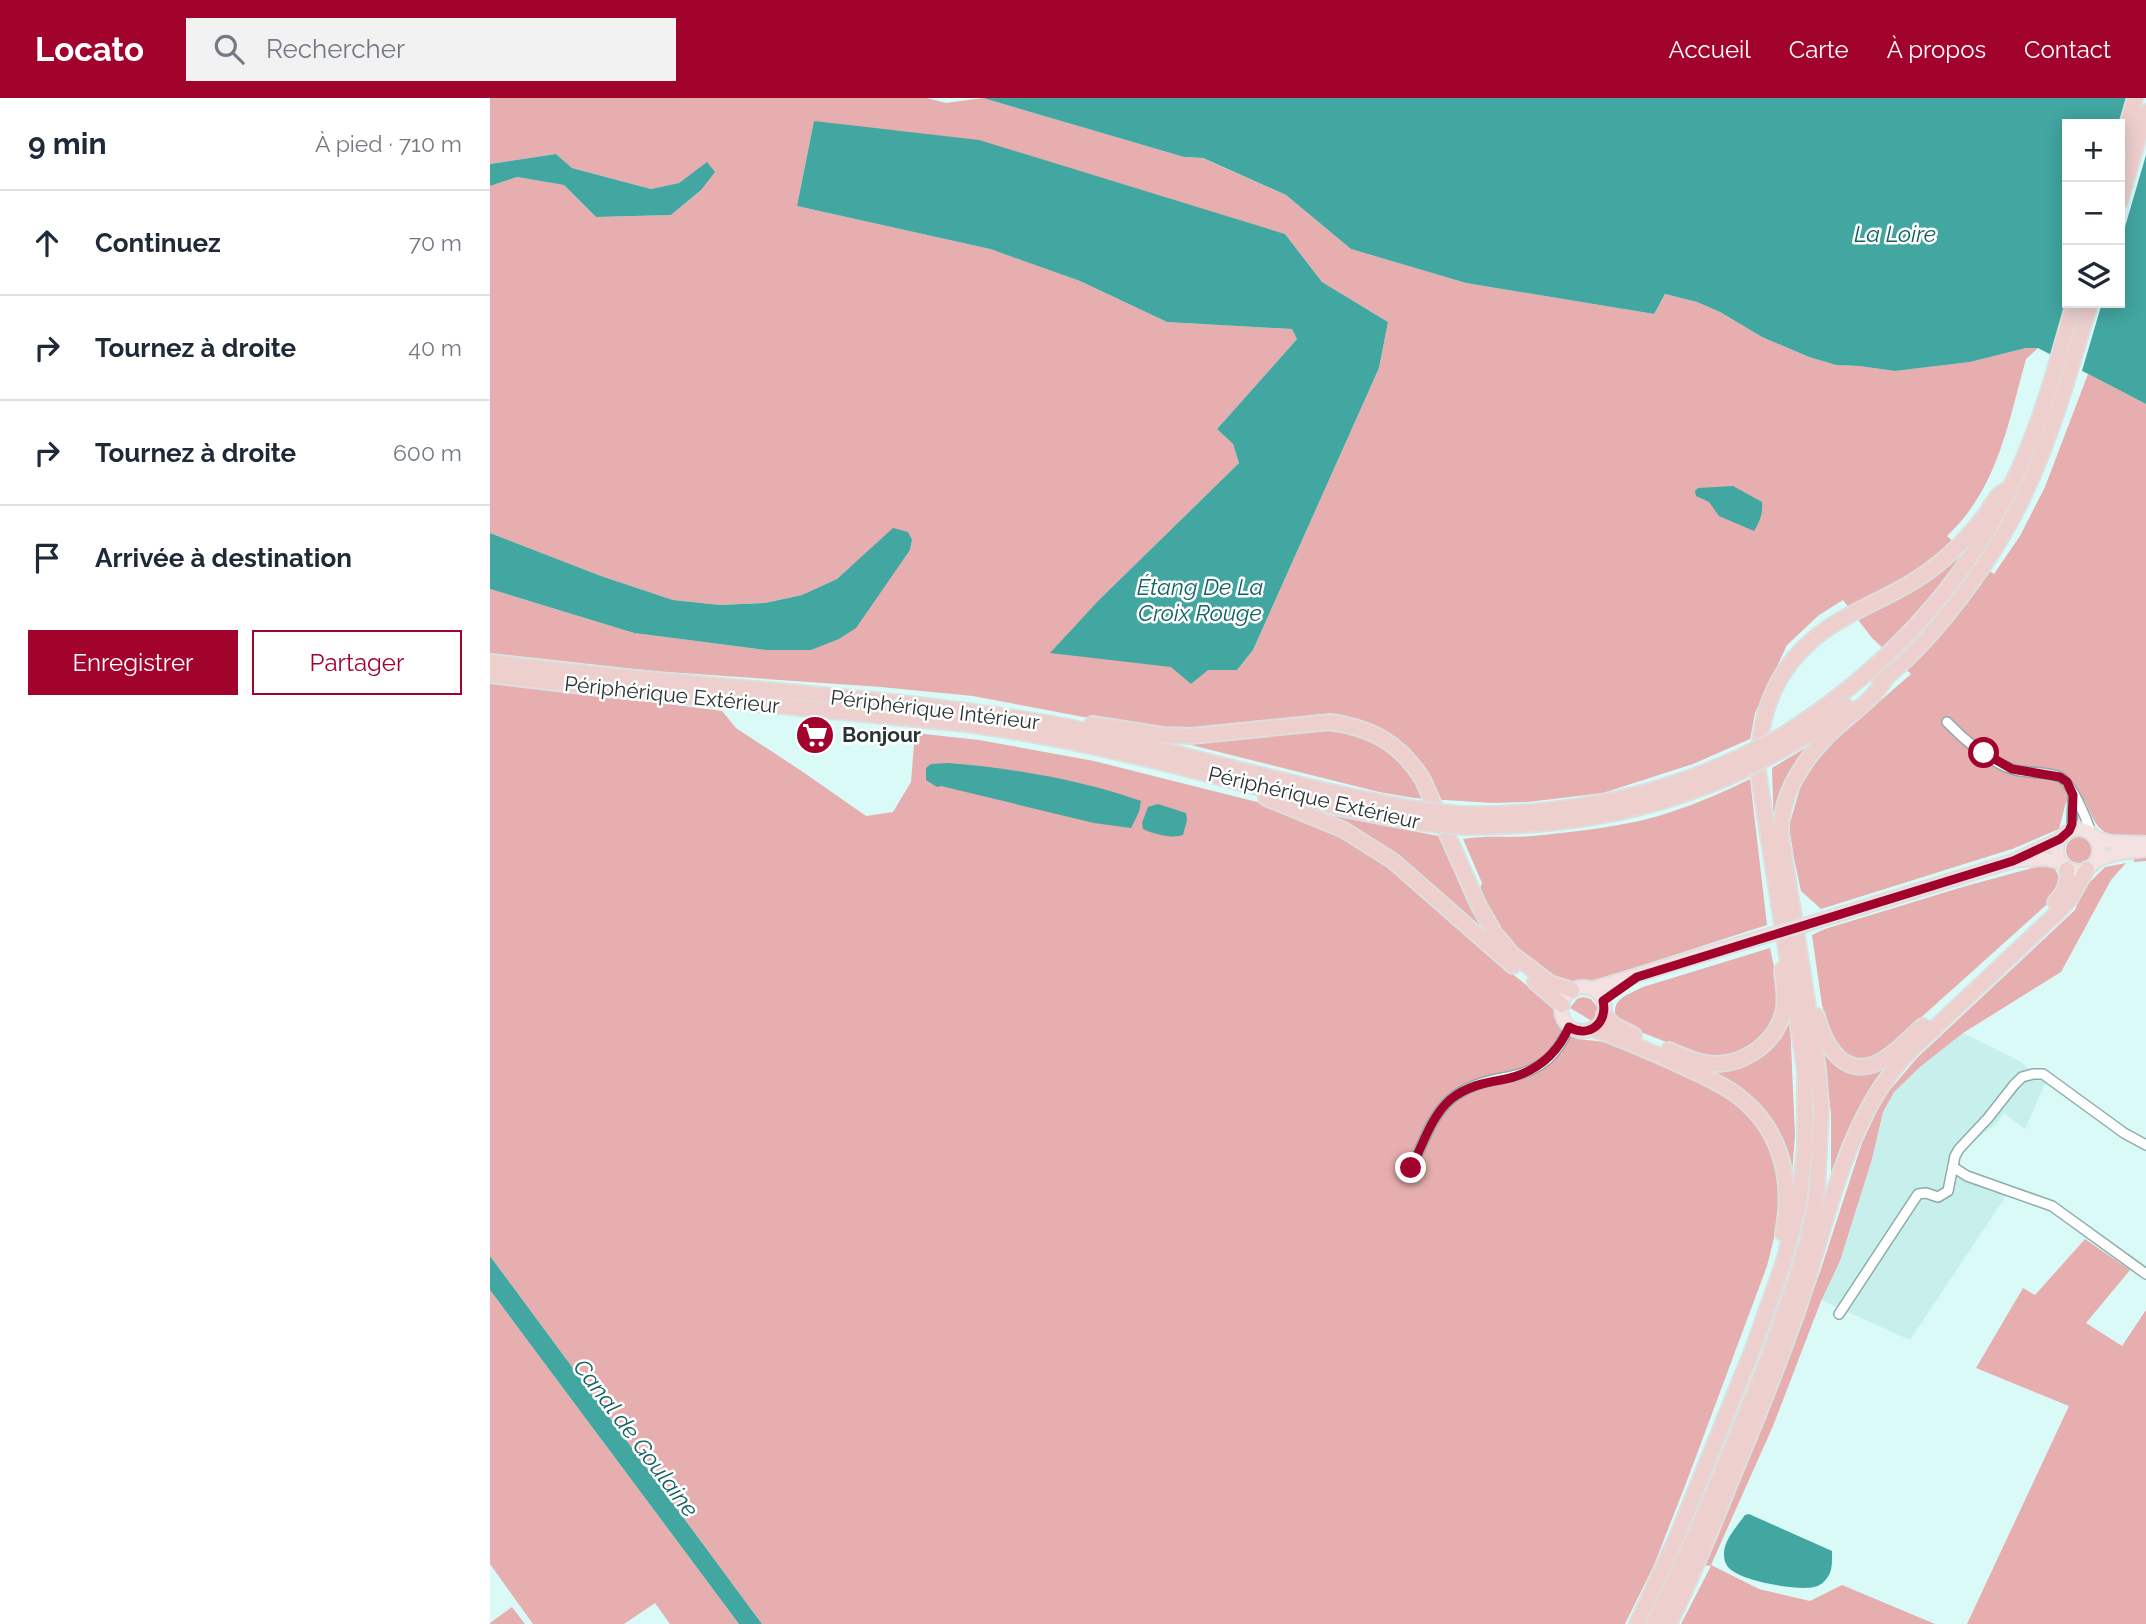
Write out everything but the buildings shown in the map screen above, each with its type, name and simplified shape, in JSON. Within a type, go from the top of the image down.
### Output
[{"type":"highway","points":[[2125,132],[2135,98]]},
{"type":"highway","points":[[2125,184],[2146,112]]},
{"type":"highway","points":[[1866,690],[1885,678],[1940,623],[1991,555],[2028,486],[2049,437],[2073,308]]},
{"type":"highway","points":[[1654,1624],[1706,1511],[1768,1360],[1799,1271],[1817,1193],[1821,1108],[1811,1018],[1781,836],[1786,796],[1800,769],[1866,690],[1881,663],[1949,588],[1986,514],[1998,496],[2011,487],[2088,308]]},
{"type":"highway","points":[[1637,1624],[1711,1454],[1754,1346],[1784,1261],[1799,1203],[1806,1110],[1805,1070],[1761,799],[1758,752],[1760,728],[1766,708],[1774,687],[1804,647],[1830,627],[1915,581],[1972,542]]},
{"type":"highway","name":"Périphérique Intérieur","points":[[490,662],[946,709],[1056,724],[1426,817],[1542,825],[1626,812],[1682,796],[1784,742],[1813,732],[1866,690]]},
{"type":"highway","name":"Périphérique Extérieur","points":[[490,675],[594,688],[990,727],[1084,744],[1359,812],[1426,817]]},
{"type":"highway","points":[[1056,724],[1072,721],[1162,735],[1191,736],[1330,722],[1353,725],[1375,734],[1398,748],[1423,780],[1479,906],[1495,934],[1513,955],[1550,983],[1572,990]]},
{"type":"highway","points":[[1205,773],[1215,783],[1292,807],[1344,830],[1371,846],[1416,879],[1511,964],[1562,1005]]},
{"type":"highway","points":[[1669,1624],[1763,1403],[1812,1267],[1853,1139],[1871,1101],[1892,1070],[1922,1039],[2064,906],[2092,864]]},
{"type":"highway","points":[[1794,915],[1824,1038],[1842,1061],[1867,1066],[1892,1054],[2054,904],[2067,884],[2063,865]]},
{"type":"highway","points":[[1604,1008],[1621,1030],[1705,1063],[1728,1063],[1759,1049],[1775,1032],[1785,1002],[1779,906]]},
{"type":"highway","points":[[1593,1029],[1626,1041],[1715,1082],[1742,1099],[1769,1130],[1782,1158],[1787,1187],[1786,1219],[1770,1278],[1772,1293]]},
{"type":"main road","points":[[1591,989],[2013,861],[2080,829],[2112,842],[2146,843]]},
{"type":"main road","points":[[2063,865],[2056,850],[2064,835]]},
{"type":"main road","points":[[2092,864],[2099,848],[2093,835]]},
{"type":"main road","points":[[2013,861],[2046,859],[2074,871],[2119,853],[2146,850]]},
{"type":"main road","points":[[1604,1008],[1637,977]]},
{"type":"main road","points":[[1583,987],[1591,989],[1600,995],[1604,1008],[1602,1021],[1593,1029],[1581,1031],[1569,1027],[1562,1017],[1562,1005],[1567,994],[1583,987]]},
{"type":"street","points":[[1947,722],[1984,753],[2012,769],[2060,777],[2067,782],[2093,835]]},
{"type":"street","points":[[2064,835],[2072,824],[2073,795]]},
{"type":"street","points":[[1411,1168],[1434,1119],[1449,1100],[1478,1084],[1515,1076],[1536,1068],[1553,1053],[1569,1027]]},
{"type":"street","points":[[1839,1314],[1918,1194],[1926,1192],[1938,1197],[1948,1191],[1959,1149],[2022,1077],[2043,1074],[2124,1133],[2146,1145]]},
{"type":"street","points":[[1953,1167],[1967,1175],[2052,1206],[2146,1274]]},
{"type":"shaded area","points":[[490,98],[927,98],[946,103],[983,98],[1184,157],[1202,158],[1286,195],[1351,249],[1466,283],[1654,314],[1665,294],[1697,302],[1762,337],[1836,365],[1895,371],[1970,362],[2026,348],[2038,348],[2026,359],[2007,430],[1990,476],[1964,517],[1947,536],[1974,561],[1994,574],[2020,536],[2045,487],[2088,374],[2146,404],[2146,861],[2134,862],[2131,837],[2112,835],[2101,829],[2085,801],[2066,802],[2059,829],[2012,849],[1821,909],[1801,891],[1794,858],[1789,826],[1801,785],[1824,750],[1911,674],[1872,638],[1843,600],[1819,615],[1787,645],[1755,713],[1750,739],[1693,764],[1603,793],[1528,802],[1492,803],[1414,798],[1379,792],[1191,745],[1189,731],[1142,728],[973,696],[653,671],[490,653],[490,589],[634,633],[765,650],[811,650],[856,627],[910,550],[912,541],[893,529],[837,579],[802,595],[765,603],[720,605],[673,600],[601,576],[490,533],[490,186],[517,177],[564,185],[596,217],[671,215],[701,190],[707,163],[679,183],[651,189],[572,168],[556,154],[490,164]],"holes":[[[814,121],[1285,234],[1322,282],[1388,322],[1379,368],[1253,650],[1237,670],[1208,669],[1191,684],[1100,599],[1239,463],[1233,444],[1217,429],[1297,339],[1292,329],[1167,322],[1080,281],[990,249],[797,206]]]},
{"type":"shaded area","points":[[490,681],[722,711],[736,728],[866,816],[893,812],[911,782],[915,733],[979,740],[1094,761],[1261,803],[1318,824],[1363,848],[1386,864],[1554,1007],[1561,1027],[1577,1039],[1606,1042],[1685,1076],[1694,1053],[1618,1023],[1615,1015],[1617,1004],[1625,996],[1643,987],[1770,948],[1779,991],[1778,1010],[1790,1022],[1795,1135],[1792,1174],[1779,1179],[1780,1214],[1767,1266],[1654,1565],[1625,1624],[762,1624],[490,1256]]},
{"type":"shaded area","points":[[1820,739],[1795,766],[1783,785],[1774,830],[1772,768]]},
{"type":"shaded area","points":[[1750,779],[1767,925],[1600,979],[1573,983],[1546,972],[1506,939],[1478,893],[1482,883],[1463,839],[1533,836],[1637,821],[1691,805]]},
{"type":"shaded area","points":[[1328,815],[1444,837],[1461,882],[1483,927],[1479,929],[1389,852]]},
{"type":"shaded area","points":[[2079,837],[2088,841],[2092,850],[2088,859],[2079,863],[2070,859],[2066,850],[2070,841]]},
{"type":"shaded area","points":[[2126,863],[2111,880],[2061,972],[1963,1033],[1920,1067],[1894,1092],[1883,1112],[1872,1159],[1840,1261],[1821,1301],[1773,1426],[1711,1565],[1759,1589],[1810,1601],[1842,1585],[1935,1624],[1681,1624],[1711,1566],[1704,1565],[1794,1343],[1862,1143],[1883,1098],[1917,1058],[2075,910],[2084,888],[2105,867]]},
{"type":"shaded area","points":[[2040,866],[2053,866],[2056,870],[2059,881],[2055,897],[1896,1040],[1888,1065],[1867,1096],[1854,1121],[1834,1175],[1831,1173],[1831,1113],[1823,1051],[1833,1042],[1822,1005],[1812,935],[1966,886]]},
{"type":"shaded area","points":[[1577,999],[1591,999],[1598,1008],[1597,1016],[1592,1021],[1570,1008]]},
{"type":"shaded area","points":[[1963,1033],[2021,1062],[2046,1082],[2025,1129],[2004,1113],[1996,1124],[1970,1143],[1959,1158],[1963,1179],[2006,1196],[1910,1340],[1821,1300],[1840,1261],[1872,1159],[1883,1112],[1894,1091]]},
{"type":"shaded area","points":[[2085,1239],[2130,1270],[2086,1323],[2122,1346],[2146,1310],[2146,1624],[1967,1624],[2069,1406],[1976,1368],[2023,1288],[2035,1295]]},
{"type":"shaded area","points":[[490,1290],[739,1624],[670,1624],[655,1603],[624,1624],[533,1624],[490,1564]]},
{"type":"shaded area","points":[[512,1607],[525,1624],[490,1624],[490,1623]]},
{"type":"water","name":"La Loire","points":[[983,98],[2146,98],[2146,404],[2038,348],[2026,348],[1970,362],[1895,371],[1836,365],[1762,337],[1697,302],[1665,294],[1654,314],[1466,283],[1351,249],[1286,195],[1203,158],[1184,157]]},
{"type":"water","name":"Étang De La Croix Rouge","points":[[814,121],[979,140],[1285,234],[1322,282],[1388,322],[1379,368],[1253,650],[1237,670],[1208,670],[1191,684],[1171,667],[1050,653],[1100,599],[1239,463],[1233,444],[1217,429],[1297,339],[1292,329],[1167,322],[1080,281],[990,249],[797,206]]},
{"type":"water","points":[[556,154],[572,168],[651,189],[679,183],[707,162],[715,172],[701,190],[671,215],[596,217],[564,185],[517,177],[490,186],[490,164]]},
{"type":"water","points":[[1733,486],[1762,502],[1761,517],[1754,531],[1719,516],[1709,502],[1696,496],[1695,491],[1698,488]]},
{"type":"water","points":[[893,528],[908,532],[912,540],[910,550],[856,628],[839,639],[811,650],[765,650],[634,633],[490,589],[490,533],[601,576],[673,600],[720,605],[765,603],[802,595],[837,579]]},
{"type":"water","points":[[931,764],[997,768],[1095,787],[1141,801],[1139,812],[1131,828],[1094,823],[937,787],[926,780],[926,768]]},
{"type":"water","points":[[1158,804],[1186,813],[1183,835],[1168,836],[1143,829],[1142,823],[1148,807]]},
{"type":"water","points":[[490,1256],[762,1624],[739,1624],[490,1290]]},
{"type":"water","points":[[1749,1514],[1832,1551],[1831,1568],[1826,1579],[1814,1587],[1783,1586],[1745,1577],[1729,1568],[1724,1557],[1726,1543],[1745,1515]]},
{"type":"pier","points":[[2128,98],[2146,98],[2146,155],[2125,227],[2125,119],[2122,119]]},
{"type":"pier","points":[[2066,308],[2101,308],[2081,374],[2051,359]]},
{"type":"place","name":"Bonjour","points":[[815,735]]},
{"type":"route","points":[[1411,1168],[1434,1119],[1449,1100],[1478,1084],[1515,1076],[1536,1068],[1553,1053],[1569,1027],[1587,1031],[1598,1026],[1604,1015],[1603,1001],[1637,977],[2013,861],[2060,839],[2069,831],[2072,824],[2073,795],[2067,782],[2060,777],[2012,769],[1984,753]]},
{"type":"water label","name":"Canal de Goulaine","points":[[636,1438]]}]
